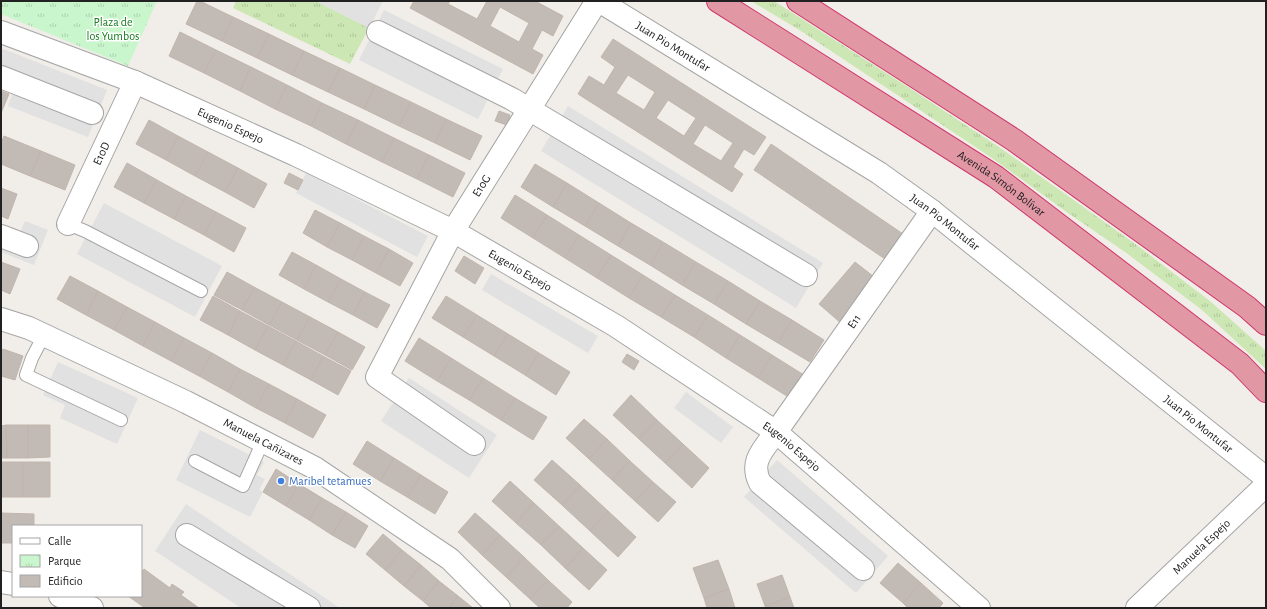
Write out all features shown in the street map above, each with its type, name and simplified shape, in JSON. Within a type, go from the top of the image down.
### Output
[{"type":"highway","name":"Avenida Simón Bolívar","points":[[718,1],[996,178],[1240,364],[1266,391]]},
{"type":"highway","points":[[798,1],[1014,140],[1247,307],[1266,324]]},
{"type":"street","name":"E10G","points":[[474,444],[377,377],[453,231],[598,1]]},
{"type":"street","name":"Juan Pio Montufar","points":[[598,1],[879,173],[932,211],[1266,478]]},
{"type":"street","name":"Eugenio Espejo","points":[[1,32],[135,82],[296,155],[453,231],[616,326],[776,432],[980,608]]},
{"type":"street","points":[[378,32],[529,109],[806,275]]},
{"type":"street","points":[[1,77],[92,112]]},
{"type":"street","name":"E10D","points":[[68,224],[135,82]]},
{"type":"street","name":"E11","points":[[863,569],[760,483],[755,471],[758,458],[932,211]]},
{"type":"street","points":[[1,236],[27,246]]},
{"type":"street","name":"Manuela Cañizares","points":[[1,319],[44,335],[186,402],[315,468],[450,559],[499,608]]},
{"type":"street","name":"Manuela Espejo","points":[[1137,608],[1266,485]]},
{"type":"street","points":[[187,535],[309,608]]},
{"type":"street","points":[[1,582],[12,584]]},
{"type":"street","points":[[63,597],[92,608]]},
{"type":"lane","points":[[68,224],[85,231],[201,291]]},
{"type":"lane","points":[[44,335],[32,358],[26,375],[121,420]]},
{"type":"lane","points":[[195,461],[243,486],[263,442]]},
{"type":"green space","name":"Plaza de los Yumbos","points":[[1,1],[157,1],[128,66],[1,14]]},
{"type":"green space","points":[[236,1],[316,1],[369,28],[350,64],[233,8]]},
{"type":"green space","points":[[751,1],[774,1],[999,147],[1134,243],[1210,301],[1266,351],[1266,369],[1202,310],[1125,252],[992,158],[801,31]]},
{"type":"shaded area","points":[[316,1],[383,1],[369,28]]},
{"type":"shaded area","points":[[384,10],[503,69],[478,119],[359,60]]},
{"type":"shaded area","points":[[1,48],[107,90],[88,137],[8,106],[13,92],[1,87]]},
{"type":"shaded area","points":[[568,106],[823,263],[796,308],[541,151]]},
{"type":"shaded area","points":[[306,173],[428,236],[417,257],[296,193]]},
{"type":"shaded area","points":[[104,203],[222,266],[195,317],[77,254]]},
{"type":"shaded area","points":[[25,221],[48,230],[34,265],[1,252],[1,226],[20,233]]},
{"type":"shaded area","points":[[491,274],[598,336],[588,353],[482,290]]},
{"type":"shaded area","points":[[58,362],[138,398],[117,444],[60,418],[65,405],[43,395]]},
{"type":"shaded area","points":[[409,378],[497,435],[469,478],[381,421]]},
{"type":"shaded area","points":[[686,392],[733,427],[721,443],[674,408]]},
{"type":"shaded area","points":[[200,430],[264,462],[257,475],[265,479],[259,490],[263,492],[250,517],[176,480]]},
{"type":"shaded area","points":[[777,460],[888,556],[856,593],[744,497]]},
{"type":"shaded area","points":[[186,504],[340,608],[241,608],[155,551]]},
{"type":"building","points":[[197,1],[200,1],[233,17],[222,41],[186,24]]},
{"type":"building","points":[[414,1],[450,1],[448,4],[477,19],[487,1],[535,1],[563,16],[553,36],[542,30],[532,49],[543,55],[533,74],[410,8]],"holes":[[[500,7],[529,23],[519,42],[490,26]]]},
{"type":"building","points":[[233,17],[269,34],[257,58],[222,41]]},
{"type":"building","points":[[180,32],[216,50],[204,73],[169,56]]},
{"type":"building","points":[[269,34],[304,51],[292,75],[257,58]]},
{"type":"building","points":[[613,39],[766,137],[754,155],[744,149],[733,167],[743,174],[732,192],[578,94],[589,76],[604,85],[615,67],[601,57]],"holes":[[[628,75],[655,92],[644,110],[616,93]],[[668,100],[696,118],[684,136],[656,118]],[[705,125],[733,143],[721,161],[693,144]]]},
{"type":"building","points":[[216,50],[251,67],[240,91],[204,73]]},
{"type":"building","points":[[304,51],[340,68],[328,92],[292,75]]},
{"type":"building","points":[[251,67],[287,85],[275,109],[240,91]]},
{"type":"building","points":[[340,68],[375,85],[364,109],[328,92]]},
{"type":"building","points":[[287,85],[322,103],[311,126],[275,109]]},
{"type":"building","points":[[375,85],[411,102],[399,126],[364,109]]},
{"type":"building","points":[[1,91],[9,94],[1,113]]},
{"type":"building","points":[[411,102],[446,119],[435,143],[399,126]]},
{"type":"building","points":[[322,103],[358,120],[346,144],[311,126]]},
{"type":"building","points":[[499,111],[510,115],[507,125],[495,121]]},
{"type":"building","points":[[446,119],[482,136],[470,160],[435,143]]},
{"type":"building","points":[[149,120],[178,136],[166,160],[136,144]]},
{"type":"building","points":[[358,120],[394,138],[382,162],[346,144]]},
{"type":"building","points":[[4,136],[41,151],[30,176],[1,164],[1,143]]},
{"type":"building","points":[[178,136],[208,152],[195,176],[166,160]]},
{"type":"building","points":[[394,138],[429,155],[417,179],[382,162]]},
{"type":"building","points":[[771,144],[906,236],[888,261],[754,170]]},
{"type":"building","points":[[41,151],[75,165],[65,190],[30,176]]},
{"type":"building","points":[[208,152],[238,168],[225,192],[195,176]]},
{"type":"building","points":[[429,155],[465,173],[453,197],[417,179]]},
{"type":"building","points":[[127,163],[157,180],[144,203],[114,187]]},
{"type":"building","points":[[535,164],[567,183],[553,207],[521,187]]},
{"type":"building","points":[[238,168],[267,184],[254,208],[225,192]]},
{"type":"building","points":[[289,173],[303,180],[298,190],[284,183]]},
{"type":"building","points":[[157,180],[186,196],[174,219],[144,203]]},
{"type":"building","points":[[567,183],[599,203],[585,226],[553,207]]},
{"type":"building","points":[[1,188],[17,194],[8,219],[1,216]]},
{"type":"building","points":[[515,195],[547,215],[533,238],[501,218]]},
{"type":"building","points":[[186,196],[216,212],[204,235],[174,219]]},
{"type":"building","points":[[599,203],[631,223],[618,246],[585,226]]},
{"type":"building","points":[[315,210],[340,223],[327,247],[303,233]]},
{"type":"building","points":[[216,212],[246,228],[234,252],[204,235]]},
{"type":"building","points":[[547,215],[579,235],[565,258],[533,238]]},
{"type":"building","points":[[340,223],[364,236],[352,260],[327,247]]},
{"type":"building","points":[[631,223],[663,242],[650,265],[618,246]]},
{"type":"building","points":[[579,235],[611,255],[597,278],[565,258]]},
{"type":"building","points":[[364,236],[389,249],[376,273],[352,260]]},
{"type":"building","points":[[663,242],[696,262],[682,285],[650,265]]},
{"type":"building","points":[[389,249],[413,263],[400,286],[376,273]]},
{"type":"building","points":[[292,252],[316,265],[304,289],[279,275]]},
{"type":"building","points":[[611,255],[643,275],[629,298],[597,278]]},
{"type":"building","points":[[464,256],[484,268],[475,284],[455,271]]},
{"type":"building","points":[[1,262],[20,269],[10,294],[1,290]]},
{"type":"building","points":[[696,262],[728,281],[714,304],[682,285]]},
{"type":"building","points":[[855,262],[878,280],[842,324],[819,304]]},
{"type":"building","points":[[316,265],[341,279],[328,302],[304,289]]},
{"type":"building","points":[[227,272],[254,287],[242,310],[214,295]]},
{"type":"building","points":[[643,275],[675,295],[661,317],[629,298]]},
{"type":"building","points":[[70,276],[98,291],[86,315],[57,299]]},
{"type":"building","points":[[341,279],[365,292],[353,315],[328,302]]},
{"type":"building","points":[[728,281],[760,301],[746,324],[714,304]]},
{"type":"building","points":[[254,287],[282,302],[269,325],[242,310]]},
{"type":"building","points":[[98,291],[127,307],[114,330],[86,315]]},
{"type":"building","points":[[365,292],[390,305],[377,328],[353,315]]},
{"type":"building","points":[[675,295],[708,315],[694,337],[661,317]]},
{"type":"building","points":[[213,296],[240,311],[228,335],[200,320]]},
{"type":"building","points":[[446,296],[477,315],[463,337],[432,318]]},
{"type":"building","points":[[760,301],[792,320],[778,343],[746,324]]},
{"type":"building","points":[[282,302],[310,317],[297,340],[269,325]]},
{"type":"building","points":[[127,307],[155,322],[143,346],[114,330]]},
{"type":"building","points":[[240,311],[268,326],[255,350],[228,335]]},
{"type":"building","points":[[477,315],[508,334],[494,356],[463,337]]},
{"type":"building","points":[[708,315],[740,335],[726,358],[694,337]]},
{"type":"building","points":[[310,317],[338,332],[325,355],[297,340]]},
{"type":"building","points":[[792,320],[824,340],[810,362],[778,343]]},
{"type":"building","points":[[155,322],[184,338],[171,361],[143,346]]},
{"type":"building","points":[[268,326],[296,341],[283,365],[255,350]]},
{"type":"building","points":[[338,332],[365,347],[352,370],[325,355]]},
{"type":"building","points":[[508,334],[539,353],[525,375],[494,356]]},
{"type":"building","points":[[740,335],[772,355],[758,378],[726,358]]},
{"type":"building","points":[[184,338],[212,353],[199,376],[171,361]]},
{"type":"building","points":[[419,338],[451,358],[437,381],[405,361]]},
{"type":"building","points":[[296,341],[323,356],[311,380],[283,365]]},
{"type":"building","points":[[3,349],[23,356],[15,380],[1,376],[1,355]]},
{"type":"building","points":[[212,353],[240,369],[228,392],[199,376]]},
{"type":"building","points":[[539,353],[570,372],[556,395],[525,375]]},
{"type":"building","points":[[627,354],[639,361],[634,370],[622,362]]},
{"type":"building","points":[[772,355],[804,375],[790,398],[758,378]]},
{"type":"building","points":[[323,356],[351,371],[338,395],[311,380]]},
{"type":"building","points":[[451,358],[483,378],[469,400],[437,381]]},
{"type":"building","points":[[240,369],[269,384],[256,408],[228,392]]},
{"type":"building","points":[[483,378],[515,398],[501,420],[469,400]]},
{"type":"building","points":[[269,384],[297,399],[285,423],[256,408]]},
{"type":"building","points":[[631,395],[657,420],[639,439],[613,415]]},
{"type":"building","points":[[515,398],[547,417],[533,440],[501,420]]},
{"type":"building","points":[[297,399],[326,415],[313,438],[285,423]]},
{"type":"building","points":[[584,419],[607,439],[589,459],[566,438]]},
{"type":"building","points":[[657,420],[683,444],[665,463],[639,439]]},
{"type":"building","points":[[6,425],[28,425],[28,458],[7,458]]},
{"type":"building","points":[[6,425],[7,458],[1,458],[1,426]]},
{"type":"building","points":[[28,425],[50,425],[50,457],[28,458]]},
{"type":"building","points":[[607,439],[630,461],[612,480],[589,459]]},
{"type":"building","points":[[367,441],[394,458],[380,481],[353,464]]},
{"type":"building","points":[[683,444],[709,468],[692,488],[665,463]]},
{"type":"building","points":[[394,458],[421,475],[407,497],[380,481]]},
{"type":"building","points":[[552,460],[580,485],[562,505],[534,480]]},
{"type":"building","points":[[630,461],[653,482],[635,501],[612,480]]},
{"type":"building","points":[[1,462],[23,462],[23,497],[1,497]]},
{"type":"building","points":[[23,462],[50,462],[50,497],[23,497]]},
{"type":"building","points":[[276,469],[299,484],[286,506],[263,492]]},
{"type":"building","points":[[421,475],[448,492],[435,514],[407,497]]},
{"type":"building","points":[[510,481],[534,503],[516,523],[492,501]]},
{"type":"building","points":[[653,482],[676,502],[658,522],[635,501]]},
{"type":"building","points":[[299,484],[322,498],[309,520],[286,506]]},
{"type":"building","points":[[580,485],[608,511],[590,531],[562,505]]},
{"type":"building","points":[[322,498],[346,512],[332,535],[309,520]]},
{"type":"building","points":[[534,503],[559,526],[541,545],[516,523]]},
{"type":"building","points":[[608,511],[636,537],[618,557],[590,531]]},
{"type":"building","points":[[346,512],[368,526],[355,548],[332,535]]},
{"type":"building","points":[[1,513],[34,514],[34,525],[12,525],[12,543],[1,543]]},
{"type":"building","points":[[475,513],[500,535],[482,555],[458,532]]},
{"type":"building","points":[[559,526],[583,548],[565,568],[541,545]]},
{"type":"building","points":[[383,534],[402,550],[385,570],[366,554]]},
{"type":"building","points":[[500,535],[524,557],[506,577],[482,555]]},
{"type":"building","points":[[583,548],[607,570],[589,590],[565,568]]},
{"type":"building","points":[[402,550],[421,565],[404,586],[385,570]]},
{"type":"building","points":[[524,557],[548,580],[530,599],[506,577]]},
{"type":"building","points":[[718,560],[729,589],[704,598],[693,568]]},
{"type":"building","points":[[898,563],[921,583],[903,603],[880,583]]},
{"type":"building","points":[[421,565],[439,581],[423,601],[404,586]]},
{"type":"building","points":[[144,569],[170,588],[172,584],[184,592],[181,595],[199,608],[145,608],[129,597],[142,597],[142,572]]},
{"type":"building","points":[[782,575],[790,597],[765,606],[757,584]]},
{"type":"building","points":[[548,580],[572,602],[567,608],[540,608],[530,599]]},
{"type":"building","points":[[439,581],[458,596],[449,608],[431,608],[423,601]]},
{"type":"building","points":[[921,583],[943,603],[939,608],[908,608],[903,603]]},
{"type":"building","points":[[729,589],[735,608],[707,608],[704,598]]},
{"type":"building","points":[[458,596],[473,608],[449,608]]},
{"type":"building","points":[[790,597],[794,608],[766,608],[765,606]]},
{"type":"place","name":"Maribel tetamues","points":[[281,481]]}]
